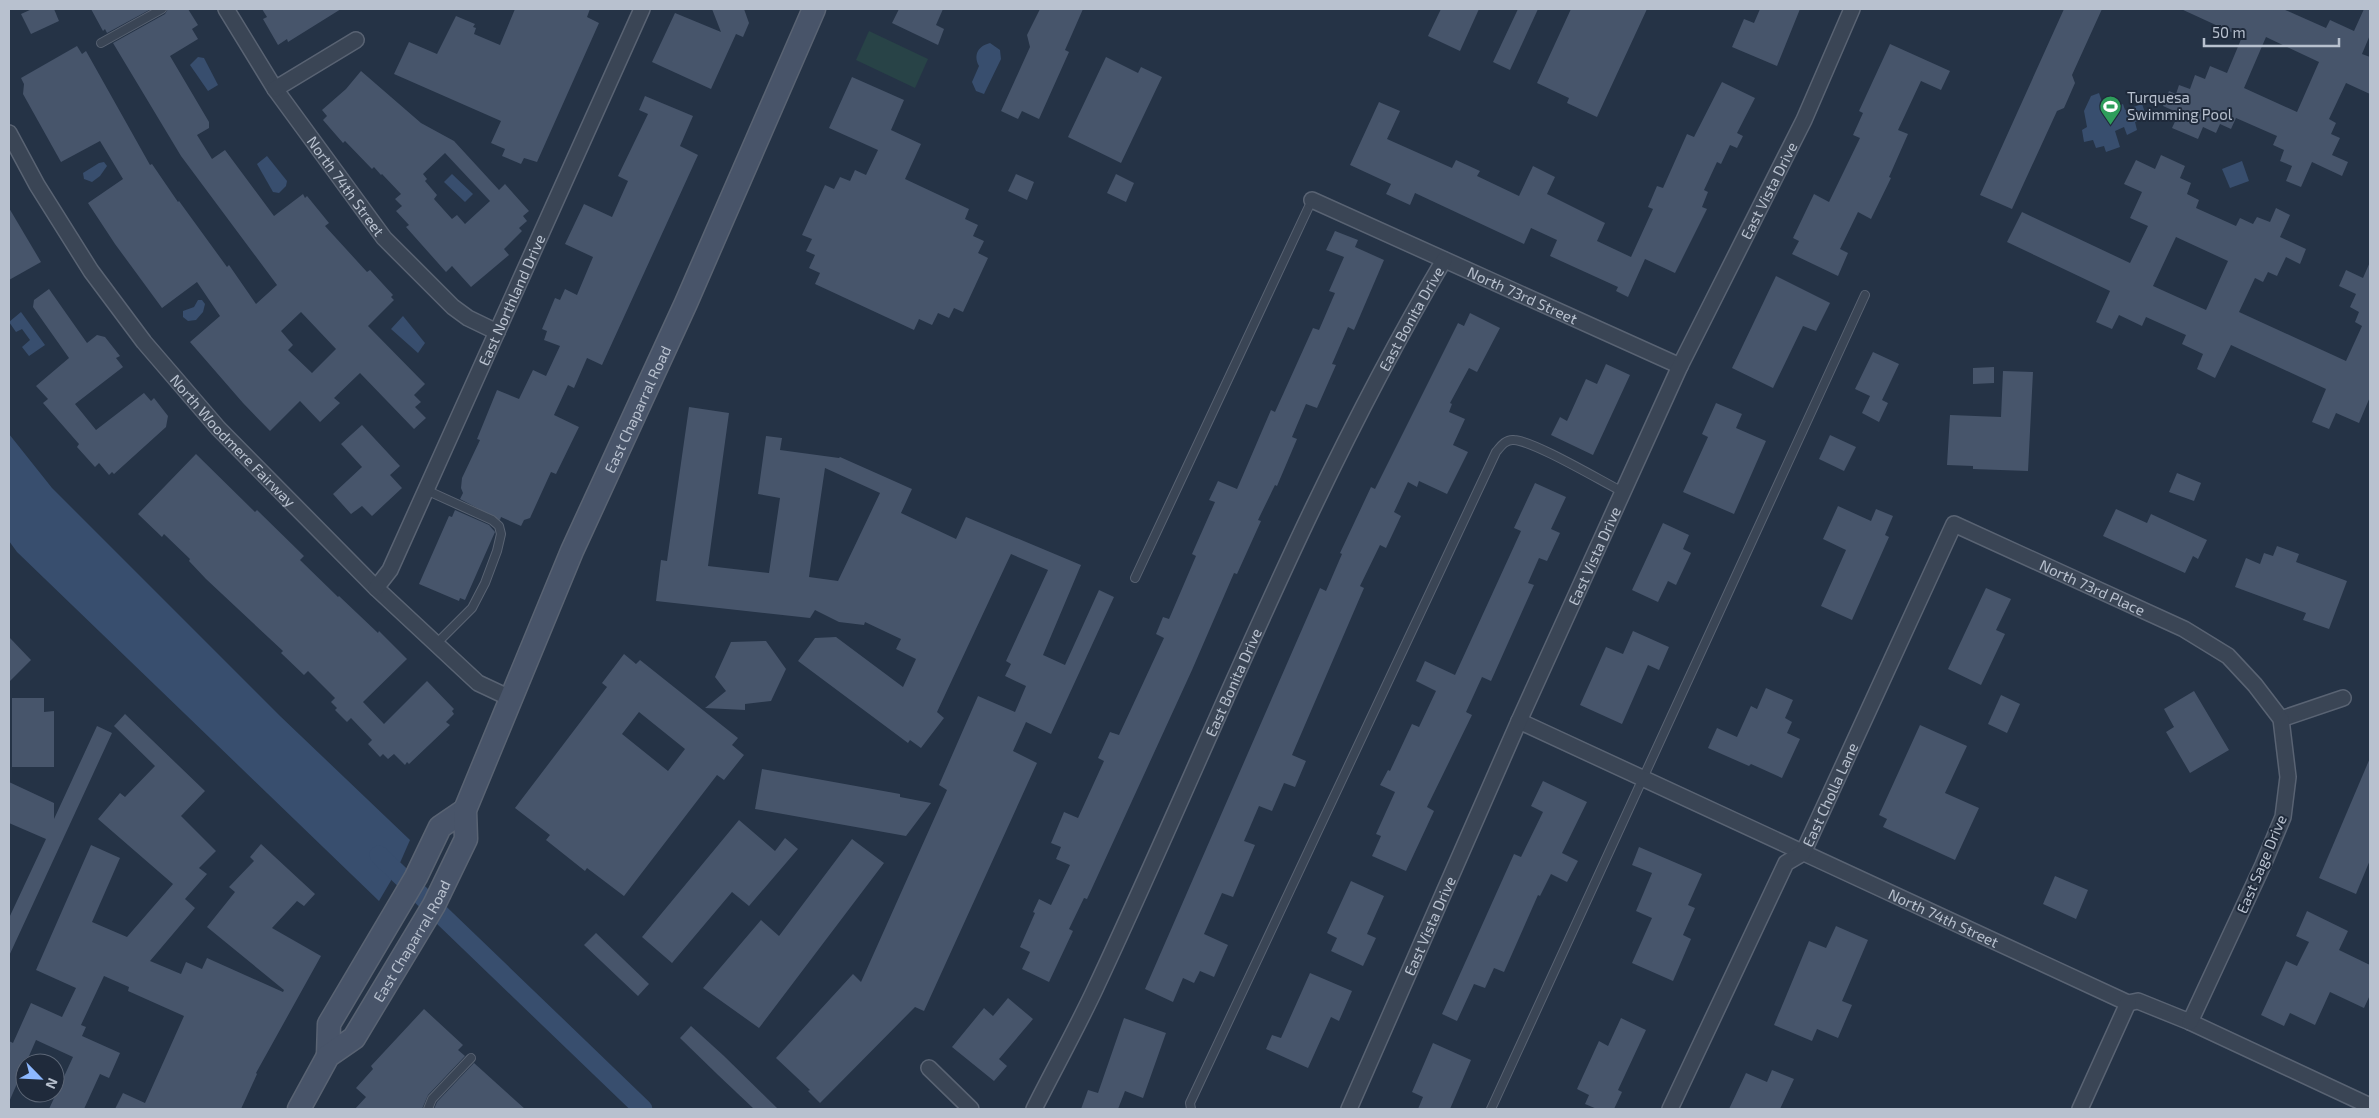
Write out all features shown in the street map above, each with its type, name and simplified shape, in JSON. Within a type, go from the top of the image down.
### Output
[{"type":"main road","name":"East Chaparral Road","points":[[299,1109],[328,1056],[354,1038],[414,939],[455,863],[466,839],[465,810],[512,699],[539,627],[736,190],[814,9]]},
{"type":"main road","name":"East Chaparral Road","points":[[328,1056],[329,1024],[394,917],[440,827],[465,810]]},
{"type":"street","name":"North 74th Street","points":[[226,9],[275,89],[384,238],[454,307],[468,318],[497,332]]},
{"type":"street","name":"East Northland Drive","points":[[376,588],[390,570],[642,9]]},
{"type":"street","name":"East Vista Drive","points":[[1349,1109],[1519,720],[1680,366],[1804,120],[1852,9]]},
{"type":"street","points":[[275,89],[356,40]]},
{"type":"street","name":"North Woodmere Fairway","points":[[9,133],[37,185],[90,271],[144,342],[218,428],[376,588],[478,683],[512,699]]},
{"type":"street","name":"North 73rd Street","points":[[1312,200],[1680,366]]},
{"type":"street","name":"East Bonita Drive","points":[[1034,1109],[1095,988],[1319,493],[1403,328],[1444,260]]},
{"type":"street","name":"North 73rd Place","points":[[1954,524],[2184,629],[2228,656],[2255,685],[2281,719]]},
{"type":"street","name":"East Cholla Lane","points":[[1670,1109],[1786,864],[1803,854],[1954,524]]},
{"type":"street","points":[[2281,719],[2343,698]]},
{"type":"street","name":"East Sage Drive","points":[[2190,1022],[2283,817],[2288,777],[2281,719]]},
{"type":"street","name":"North 74th Street","points":[[1519,720],[1803,854],[2128,1003],[2138,1001],[2190,1022],[2370,1106]]},
{"type":"street","points":[[2080,1109],[2128,1003]]},
{"type":"street","points":[[929,1068],[971,1109]]},
{"type":"lane","points":[[101,43],[162,9]]},
{"type":"lane","points":[[1135,578],[1312,200]]},
{"type":"lane","points":[[1491,1109],[1865,295]]},
{"type":"lane","points":[[1191,1109],[1190,1103],[1496,452],[1506,441],[1515,440],[1532,445],[1623,492]]},
{"type":"lane","points":[[426,490],[492,520],[499,526],[501,534],[498,552],[472,608],[436,644]]},
{"type":"lane","points":[[428,1109],[432,1099],[472,1058]]},
{"type":"green space","points":[[869,31],[928,59],[915,88],[856,60]]},
{"type":"water","points":[[990,43],[1000,50],[1001,59],[984,94],[976,91],[972,82],[979,66],[976,58],[978,51],[982,46]]},
{"type":"water","points":[[198,57],[204,58],[218,85],[208,91],[190,65]]},
{"type":"water","name":"Turquesa Swimming Pool","points":[[2099,93],[2102,102],[2110,99],[2113,108],[2123,104],[2125,110],[2142,104],[2147,118],[2135,122],[2137,130],[2127,135],[2124,127],[2115,131],[2120,147],[2106,152],[2104,146],[2096,148],[2093,140],[2084,142],[2082,130],[2087,127],[2084,111],[2091,96]]},
{"type":"water","points":[[267,156],[287,181],[286,186],[279,193],[273,192],[257,164]]},
{"type":"water","points":[[2242,161],[2249,181],[2230,188],[2222,169]]},
{"type":"water","points":[[104,162],[107,166],[100,176],[92,182],[84,179],[83,173]]},
{"type":"water","points":[[452,174],[473,194],[465,202],[444,182]]},
{"type":"water","points":[[198,300],[202,300],[205,304],[203,312],[196,320],[188,321],[183,317],[183,311],[194,307]]},
{"type":"water","points":[[21,312],[45,345],[29,356],[22,347],[30,340],[22,329],[16,332],[9,322]]},
{"type":"water","points":[[403,316],[425,343],[418,353],[391,329]]},
{"type":"water","points":[[9,434],[52,488],[280,716],[410,840],[396,872],[379,901],[17,552],[9,541]]},
{"type":"building","points":[[32,9],[54,9],[59,21],[31,34],[21,14]]},
{"type":"building","points":[[91,9],[151,9],[107,33],[105,29],[103,31]]},
{"type":"building","points":[[168,9],[188,9],[198,25],[192,29],[198,39],[170,56],[209,122],[209,128],[197,135],[212,159],[225,150],[274,216],[303,194],[305,198],[307,196],[329,223],[325,226],[367,272],[370,270],[393,295],[391,297],[394,300],[368,326],[425,384],[414,395],[421,402],[415,407],[426,418],[414,429],[360,373],[334,398],[340,403],[320,422],[300,401],[270,431],[190,342],[220,316],[197,282],[162,308],[115,244],[88,203],[123,179],[100,141],[61,162],[23,94],[24,84],[21,78],[77,46],[82,54],[86,51],[150,165],[152,164],[178,202],[227,267],[229,265],[256,304],[277,285],[181,156],[113,43],[165,14]],"holes":[[[301,312],[336,349],[312,373],[288,350],[293,345],[281,331]]]},
{"type":"building","points":[[262,9],[341,9],[288,42],[287,39],[278,45],[263,19],[267,17]]},
{"type":"building","points":[[515,9],[590,9],[587,17],[599,23],[537,162],[524,158],[521,164],[502,156],[505,149],[491,143],[501,121],[394,74],[409,42],[437,54],[456,16],[475,24],[473,27],[476,28],[474,34],[500,45]]},
{"type":"building","points":[[712,9],[744,9],[749,23],[743,37],[736,34],[711,89],[652,62],[675,13],[721,32]]},
{"type":"building","points":[[899,9],[943,9],[936,25],[944,29],[938,45],[892,23]]},
{"type":"building","points":[[1040,9],[1083,9],[1065,50],[1069,52],[1039,119],[1022,111],[1018,119],[1001,111],[1030,47],[1027,35]]},
{"type":"building","points":[[1441,9],[1479,9],[1460,51],[1428,36]]},
{"type":"building","points":[[1518,9],[1538,9],[1510,70],[1493,62]]},
{"type":"building","points":[[1571,9],[1647,9],[1597,117],[1567,103],[1569,98],[1537,83]]},
{"type":"building","points":[[1760,9],[1800,9],[1777,66],[1732,47],[1744,19],[1754,23]]},
{"type":"building","points":[[2064,9],[2102,9],[2072,75],[2075,83],[2064,108],[2057,111],[2012,209],[1980,195]]},
{"type":"building","points":[[2181,9],[2283,9],[2326,28],[2330,20],[2354,31],[2364,9],[2370,9],[2370,35],[2362,54],[2370,57],[2370,94],[2346,83],[2329,119],[2336,123],[2331,134],[2340,138],[2332,155],[2348,162],[2342,176],[2312,162],[2301,187],[2286,181],[2292,166],[2280,161],[2284,150],[2273,145],[2277,136],[2236,118],[2231,129],[2220,124],[2216,133],[2203,127],[2198,139],[2172,128],[2179,113],[2163,106],[2169,91],[2176,94],[2179,85],[2190,89],[2195,75],[2205,79],[2210,66],[2227,73],[2242,37]],"holes":[[[2266,37],[2319,62],[2297,112],[2244,88]]]},
{"type":"building","points":[[1890,44],[1950,71],[1941,90],[1921,81],[1898,130],[1908,134],[1889,177],[1891,178],[1871,219],[1858,212],[1840,249],[1848,253],[1838,276],[1792,254],[1799,241],[1793,238],[1814,194],[1829,202],[1860,138],[1853,135],[1863,113],[1859,111]]},
{"type":"building","points":[[1106,57],[1138,73],[1141,67],[1162,77],[1121,163],[1068,137]]},
{"type":"building","points":[[361,71],[421,123],[454,141],[499,190],[505,184],[529,211],[523,216],[527,221],[519,228],[522,231],[504,249],[509,255],[471,287],[452,266],[446,272],[406,227],[409,225],[396,211],[402,206],[395,199],[401,194],[374,167],[372,169],[345,141],[343,143],[323,120],[327,116],[322,110],[346,89]],"holes":[[[445,153],[490,201],[465,224],[457,215],[452,219],[434,199],[437,195],[425,181],[427,179],[423,174]]]},
{"type":"building","points":[[852,77],[904,100],[891,130],[921,144],[905,179],[969,209],[965,219],[978,225],[973,236],[984,241],[978,253],[988,258],[963,312],[954,308],[949,318],[938,313],[932,325],[919,319],[914,330],[815,284],[820,273],[809,268],[815,255],[806,251],[812,239],[802,235],[825,185],[834,189],[840,177],[850,181],[855,170],[866,175],[878,150],[829,128]]},
{"type":"building","points":[[1722,82],[1755,98],[1737,133],[1743,136],[1737,148],[1730,145],[1721,164],[1717,162],[1704,190],[1708,192],[1702,207],[1707,209],[1675,273],[1645,259],[1628,297],[1616,291],[1618,287],[1550,256],[1557,240],[1531,228],[1524,244],[1415,193],[1410,205],[1386,194],[1391,184],[1350,165],[1379,102],[1400,111],[1387,139],[1452,168],[1456,160],[1480,171],[1477,176],[1519,196],[1533,166],[1555,177],[1547,194],[1605,223],[1597,241],[1631,257],[1653,209],[1648,207],[1657,186],[1663,188],[1687,134],[1694,137]]},
{"type":"building","points":[[645,96],[693,116],[680,146],[698,155],[602,365],[587,358],[574,388],[568,385],[554,415],[579,427],[556,474],[551,472],[530,518],[524,520],[521,526],[501,517],[500,520],[460,499],[463,493],[461,488],[462,478],[480,440],[477,439],[497,390],[519,399],[533,370],[546,376],[560,346],[544,340],[547,331],[542,329],[555,298],[560,300],[565,289],[577,295],[593,257],[565,244],[584,204],[612,217],[628,181],[618,176],[648,114],[639,110]]},
{"type":"building","points":[[2161,155],[2185,166],[2180,178],[2191,183],[2187,194],[2199,200],[2196,208],[2236,226],[2240,218],[2253,224],[2257,217],[2270,222],[2276,208],[2290,215],[2280,237],[2306,249],[2300,264],[2286,257],[2277,276],[2268,272],[2263,282],[2255,278],[2239,312],[2346,361],[2362,326],[2355,322],[2359,312],[2350,307],[2356,294],[2339,286],[2346,270],[2363,278],[2370,262],[2370,397],[2359,423],[2336,413],[2329,429],[2312,422],[2326,389],[2231,345],[2215,378],[2197,369],[2203,354],[2182,344],[2186,335],[2146,317],[2142,326],[2119,315],[2112,329],[2096,322],[2110,291],[2007,242],[2022,212],[2130,263],[2148,226],[2130,218],[2142,192],[2124,184],[2136,160],[2155,169]],"holes":[[[2176,237],[2228,261],[2206,310],[2153,286]]]},
{"type":"building","points":[[1016,174],[1034,182],[1027,200],[1008,191]]},
{"type":"building","points":[[1116,174],[1134,183],[1126,202],[1107,193]]},
{"type":"building","points":[[9,208],[41,262],[9,280]]},
{"type":"building","points":[[1335,231],[1358,240],[1355,247],[1384,260],[1354,330],[1348,327],[1332,364],[1336,365],[1317,408],[1306,404],[1292,437],[1297,439],[1277,486],[1275,485],[1258,520],[1261,521],[1237,574],[1234,573],[1192,670],[1087,899],[1084,898],[1069,929],[1073,931],[1049,982],[1022,969],[1030,952],[1020,947],[1039,899],[1051,905],[1070,865],[1056,859],[1061,847],[1051,843],[1064,812],[1078,818],[1104,761],[1098,758],[1110,732],[1119,735],[1164,638],[1156,634],[1163,617],[1169,619],[1196,556],[1192,554],[1215,502],[1209,500],[1218,481],[1237,489],[1271,410],[1275,412],[1313,328],[1319,330],[1335,293],[1329,291],[1344,257],[1326,250]]},
{"type":"building","points":[[1776,276],[1830,303],[1816,331],[1803,326],[1773,388],[1732,368]]},
{"type":"building","points":[[49,289],[87,343],[97,335],[105,337],[120,356],[116,358],[123,367],[75,404],[96,430],[144,393],[151,401],[154,398],[168,416],[166,427],[114,474],[112,472],[109,475],[99,463],[95,467],[77,447],[79,444],[43,403],[48,399],[36,386],[69,358],[33,307],[34,300]]},
{"type":"building","points":[[1470,313],[1500,328],[1477,372],[1469,368],[1450,403],[1452,404],[1449,412],[1465,419],[1453,445],[1468,452],[1447,494],[1419,481],[1417,487],[1408,482],[1394,512],[1401,516],[1386,548],[1380,545],[1360,586],[1364,588],[1292,755],[1306,761],[1295,787],[1284,783],[1272,811],[1259,806],[1244,841],[1255,845],[1233,897],[1222,893],[1204,934],[1228,945],[1214,977],[1200,971],[1194,983],[1183,978],[1173,1002],[1145,989],[1320,588],[1326,591],[1342,554],[1340,553],[1371,487],[1375,489],[1458,323],[1464,326]]},
{"type":"building","points":[[1873,352],[1899,364],[1882,400],[1888,403],[1879,422],[1862,413],[1870,396],[1855,389]]},
{"type":"building","points":[[1606,364],[1630,375],[1593,455],[1551,435],[1560,417],[1567,421],[1586,379],[1597,384]]},
{"type":"building","points":[[1994,367],[1994,383],[1973,384],[1973,368]]},
{"type":"building","points":[[2003,371],[2033,372],[2028,471],[1973,469],[1973,466],[1947,465],[1950,415],[2001,417]]},
{"type":"building","points":[[1716,403],[1742,414],[1736,428],[1766,441],[1734,514],[1683,492],[1708,437],[1702,434]]},
{"type":"building","points":[[689,407],[729,413],[708,566],[769,573],[780,498],[758,494],[766,436],[782,438],[780,450],[840,457],[912,489],[901,513],[956,539],[966,517],[1081,565],[1043,655],[1065,665],[1099,590],[1114,597],[1051,734],[1026,722],[1013,751],[1037,763],[924,1011],[915,1007],[820,1103],[808,1091],[810,1090],[776,1058],[853,974],[861,982],[947,790],[939,785],[978,696],[1015,712],[1026,686],[1005,676],[1011,664],[1006,661],[1048,570],[1011,554],[937,712],[944,718],[921,748],[910,740],[908,743],[798,661],[815,638],[836,637],[903,687],[916,659],[896,649],[901,639],[865,622],[864,625],[839,622],[815,610],[810,618],[656,601],[661,560],[667,561]],"holes":[[[825,468],[880,493],[838,581],[809,577]]]},
{"type":"building","points":[[362,425],[400,466],[390,475],[402,488],[372,516],[362,506],[351,514],[333,494],[362,467],[341,444]]},
{"type":"building","points":[[1830,435],[1856,447],[1844,471],[1819,459]]},
{"type":"building","points":[[196,454],[255,512],[257,510],[304,556],[300,560],[338,597],[378,633],[379,631],[407,659],[363,702],[384,724],[427,681],[454,709],[452,711],[454,714],[446,722],[450,725],[409,764],[407,762],[405,765],[394,754],[388,759],[383,754],[380,757],[368,744],[372,740],[351,718],[347,722],[335,710],[337,708],[331,702],[335,698],[308,671],[304,675],[281,653],[283,651],[206,579],[189,561],[190,559],[164,534],[162,537],[138,514]]},
{"type":"building","points":[[2177,473],[2201,483],[2194,501],[2169,492]]},
{"type":"building","points":[[1535,483],[1566,497],[1551,529],[1560,533],[1547,561],[1539,558],[1528,583],[1534,585],[1491,681],[1482,677],[1466,712],[1472,715],[1427,807],[1434,811],[1406,871],[1372,856],[1381,836],[1376,834],[1395,792],[1380,785],[1388,770],[1390,771],[1412,724],[1419,727],[1436,691],[1416,681],[1425,661],[1455,675],[1521,531],[1514,528]]},
{"type":"building","points":[[1838,506],[1871,521],[1876,509],[1893,516],[1885,535],[1889,537],[1852,620],[1821,606],[1846,550],[1823,539]]},
{"type":"building","points":[[2116,509],[2147,523],[2151,514],[2207,540],[2198,559],[2193,556],[2185,573],[2103,536]]},
{"type":"building","points":[[455,510],[489,525],[495,532],[465,600],[460,598],[459,601],[419,584],[449,516],[452,517]]},
{"type":"building","points":[[1663,523],[1689,535],[1683,549],[1691,553],[1676,585],[1668,581],[1658,602],[1632,590]]},
{"type":"building","points":[[2277,546],[2299,554],[2296,562],[2347,581],[2329,629],[2303,620],[2306,613],[2235,587],[2246,558],[2260,564],[2264,553],[2273,556]]},
{"type":"building","points":[[1986,588],[2011,599],[1996,630],[2005,634],[1981,685],[1948,669]]},
{"type":"building","points":[[1633,631],[1669,647],[1659,670],[1648,665],[1622,724],[1580,705],[1606,647],[1623,654]]},
{"type":"building","points":[[9,637],[31,660],[9,682]]},
{"type":"building","points":[[766,641],[786,669],[771,701],[745,704],[745,710],[705,708],[726,691],[715,677],[731,642]]},
{"type":"building","points":[[624,654],[636,664],[640,660],[738,738],[732,745],[744,755],[724,780],[717,775],[624,896],[587,868],[585,871],[546,840],[550,835],[515,808],[607,687],[602,683]],"holes":[[[639,712],[685,749],[668,771],[622,734]]]},
{"type":"building","points":[[1766,688],[1793,700],[1785,718],[1792,722],[1787,733],[1800,739],[1782,778],[1708,748],[1717,728],[1737,737],[1751,706],[1757,709]]},
{"type":"building","points":[[2194,691],[2229,750],[2190,773],[2166,732],[2174,727],[2164,709]]},
{"type":"building","points":[[2001,695],[2020,704],[2007,733],[1988,724]]},
{"type":"building","points":[[12,698],[44,698],[44,712],[54,711],[54,767],[12,767]]},
{"type":"building","points":[[125,714],[205,791],[181,816],[216,851],[199,868],[207,874],[185,899],[195,908],[150,961],[181,974],[186,962],[202,969],[207,958],[283,992],[284,990],[207,927],[235,892],[229,887],[254,861],[250,857],[261,844],[315,894],[304,906],[297,901],[272,928],[321,956],[256,1073],[241,1109],[115,1109],[123,1093],[145,1103],[184,1016],[128,991],[129,987],[104,976],[81,1025],[86,1027],[82,1036],[120,1053],[109,1078],[100,1074],[84,1109],[49,1109],[52,1103],[65,1103],[65,1074],[73,1057],[36,1040],[30,1053],[15,1053],[15,1088],[9,1102],[9,1041],[13,1043],[31,1003],[62,1017],[76,988],[36,970],[91,845],[120,858],[92,922],[127,937],[173,884],[98,819],[120,793],[125,797],[155,766],[114,726]]},
{"type":"building","points":[[1920,725],[1967,746],[1945,793],[1979,808],[1955,860],[1883,827],[1887,819],[1879,815]]},
{"type":"building","points":[[97,726],[112,733],[9,956],[9,918],[46,839],[9,823],[9,782],[54,803],[54,819]]},
{"type":"building","points":[[2370,758],[2370,860],[2356,894],[2319,878]]},
{"type":"building","points":[[762,769],[900,794],[900,797],[931,803],[906,836],[755,809]]},
{"type":"building","points":[[1543,781],[1587,802],[1562,853],[1578,861],[1567,882],[1551,874],[1540,896],[1538,895],[1504,972],[1494,968],[1485,988],[1474,984],[1457,1021],[1442,1014],[1514,854],[1521,857],[1543,812],[1531,806]]},
{"type":"building","points":[[739,820],[775,851],[785,838],[798,849],[749,906],[732,892],[672,963],[642,937]]},
{"type":"building","points":[[852,839],[884,863],[759,1028],[703,988],[761,920],[779,936]]},
{"type":"building","points":[[1639,847],[1702,874],[1688,905],[1695,908],[1683,935],[1691,939],[1673,981],[1632,963],[1652,918],[1636,911],[1652,873],[1632,865]]},
{"type":"building","points":[[2055,876],[2088,890],[2076,919],[2043,904]]},
{"type":"building","points":[[1351,881],[1384,896],[1367,934],[1376,938],[1363,966],[1331,951],[1337,938],[1327,933]]},
{"type":"building","points":[[2307,911],[2348,931],[2339,950],[2370,965],[2370,995],[2364,1008],[2330,992],[2315,1025],[2290,1013],[2284,1026],[2261,1015],[2286,961],[2297,966],[2309,942],[2296,936]]},
{"type":"building","points":[[1836,926],[1868,940],[1842,1001],[1852,1005],[1838,1038],[1817,1029],[1812,1041],[1774,1025],[1809,941],[1826,948]]},
{"type":"building","points":[[596,933],[649,984],[638,996],[584,945]]},
{"type":"building","points":[[1310,973],[1352,991],[1339,1021],[1331,1017],[1308,1068],[1266,1049],[1272,1035],[1281,1038]]},
{"type":"building","points":[[1008,998],[1033,1019],[999,1059],[1007,1066],[994,1081],[952,1047],[984,1008],[993,1016]]},
{"type":"building","points":[[424,1009],[463,1045],[458,1050],[465,1056],[428,1095],[422,1109],[355,1109],[366,1097],[356,1088],[373,1069],[371,1066]]},
{"type":"building","points":[[1124,1018],[1166,1033],[1143,1098],[1125,1091],[1118,1109],[1081,1109],[1088,1090],[1098,1093]]},
{"type":"building","points":[[1621,1018],[1646,1030],[1618,1090],[1622,1092],[1614,1109],[1597,1109],[1585,1104],[1589,1095],[1577,1089],[1599,1041],[1608,1046]]},
{"type":"building","points":[[691,1026],[778,1109],[754,1109],[717,1074],[680,1038]]},
{"type":"building","points":[[1433,1043],[1471,1060],[1450,1109],[1418,1109],[1423,1097],[1412,1092]]},
{"type":"building","points":[[474,1063],[525,1109],[434,1109],[437,1102]]},
{"type":"building","points":[[1772,1070],[1794,1079],[1780,1109],[1729,1109],[1746,1073],[1767,1082]]},
{"type":"waterway","points":[[379,855],[643,1109]]},
{"type":"place","name":"Turquesa Swimming Pool","points":[[2111,125]]}]
